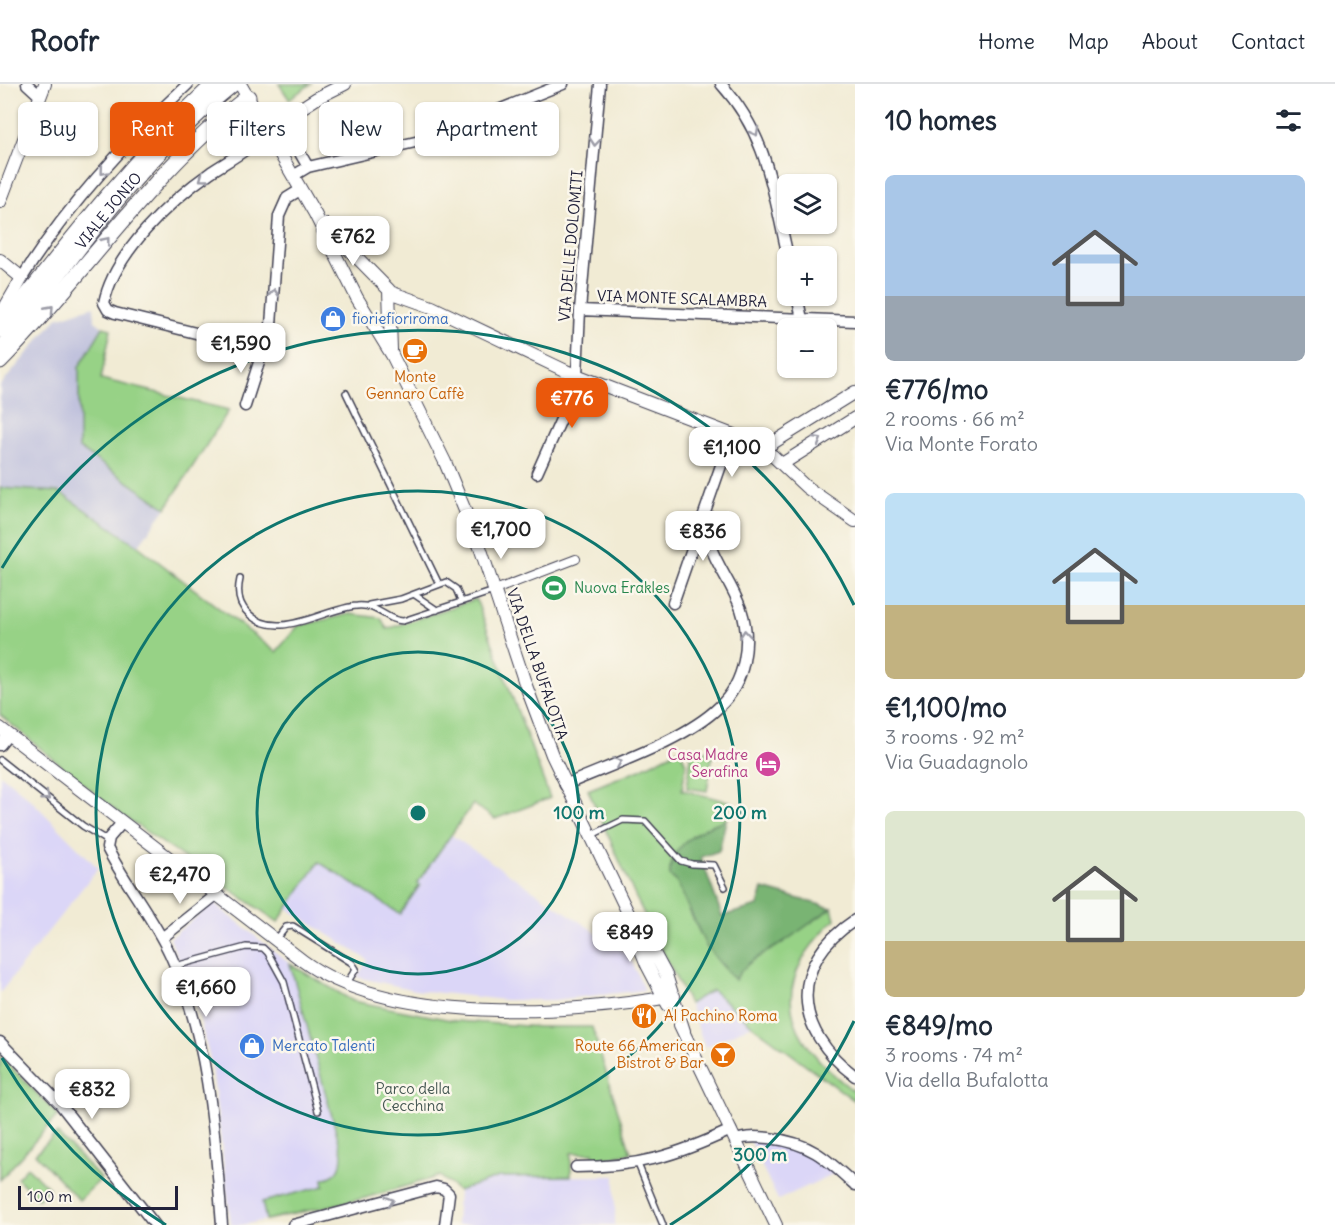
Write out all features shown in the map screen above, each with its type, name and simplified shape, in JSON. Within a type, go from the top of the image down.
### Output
[{"type":"main road","name":"VIALE JONIO","points":[[0,330],[134,162],[214,84]]},
{"type":"main road","name":"VIALE JONIO","points":[[0,350],[130,185],[174,137],[241,89]]},
{"type":"main road","points":[[0,361],[64,292],[161,176],[205,132],[241,89]]},
{"type":"street","points":[[0,202],[43,90],[27,84]]},
{"type":"street","points":[[0,316],[22,278],[70,213],[112,162],[188,84]]},
{"type":"street","points":[[307,104],[345,84]]},
{"type":"street","points":[[293,176],[308,167],[424,140],[563,84]]},
{"type":"street","name":"VIA DELLE DOLOMITI","points":[[537,472],[571,397],[577,375],[580,310],[600,84]]},
{"type":"street","points":[[721,84],[746,116],[760,142],[786,246]]},
{"type":"street","points":[[241,89],[249,102]]},
{"type":"street","points":[[232,156],[178,197],[152,222],[134,245],[110,285],[104,303],[108,310],[264,350]]},
{"type":"street","points":[[282,156],[363,306],[376,310],[383,308],[390,296]]},
{"type":"street","points":[[302,156],[308,167]]},
{"type":"street","points":[[245,406],[272,319],[279,216],[287,198],[300,190]]},
{"type":"street","points":[[315,214],[390,296],[432,307],[577,375],[763,448],[806,487],[855,521]]},
{"type":"street","points":[[0,260],[22,278]]},
{"type":"street","points":[[355,292],[358,283],[364,278],[375,278]]},
{"type":"street","points":[[390,296],[392,355]]},
{"type":"street","name":"VIA DELLA BUFALOTTA","points":[[363,306],[392,355],[445,462],[495,590],[525,683],[565,785],[629,915],[651,946],[684,1031],[776,1225]]},
{"type":"street","name":"VIA MONTE SCALAMBRA","points":[[580,310],[777,318]]},
{"type":"street","name":"VIA MONTE SCALAMBRA","points":[[837,320],[855,321]]},
{"type":"street","points":[[763,448],[855,392]]},
{"type":"street","points":[[782,464],[855,418]]},
{"type":"street","points":[[673,603],[732,435]]},
{"type":"street","points":[[565,785],[686,729],[715,711],[731,692],[745,656],[745,628],[737,600],[708,543],[705,512]]},
{"type":"street","points":[[495,590],[576,559]]},
{"type":"street","points":[[3,736],[314,969],[345,986],[424,1003],[517,1011],[589,1009],[669,997]]},
{"type":"street","points":[[122,824],[108,841],[111,855],[162,938],[175,966],[206,1077],[222,1225]]},
{"type":"street","points":[[162,938],[216,895]]},
{"type":"street","points":[[855,920],[830,938],[819,953],[811,971],[807,1000],[812,1026],[824,1048],[855,1076]]},
{"type":"street","points":[[0,1042],[60,1104],[155,1225]]},
{"type":"street","points":[[576,1167],[638,1164],[734,1135],[766,1138],[807,1146],[825,1158],[855,1185]]},
{"type":"street","points":[[293,1225],[383,1203],[433,1187],[444,1189],[449,1194],[445,1225]]},
{"type":"lane","points":[[346,393],[439,584]]},
{"type":"lane","points":[[240,579],[241,604],[255,620],[265,623],[292,624],[344,608],[365,606],[415,595],[439,584],[451,585],[461,601]]},
{"type":"lane","points":[[365,606],[375,607],[396,621],[495,590]]},
{"type":"lane","points":[[415,595],[437,610]]},
{"type":"lane","points":[[0,760],[82,826],[108,841]]},
{"type":"lane","points":[[590,836],[623,820],[645,821],[681,861],[714,865],[725,887]]},
{"type":"lane","points":[[276,940],[286,927],[293,926],[352,963],[356,969],[345,986]]},
{"type":"lane","points":[[175,966],[246,947],[263,948],[268,953],[284,982],[318,1111]]},
{"type":"lane","points":[[638,1164],[663,1225]]},
{"type":"shaded area","points":[[94,306],[95,321],[103,327],[95,341],[79,448],[166,508],[138,546],[59,492],[0,488],[0,386],[57,318]]},
{"type":"shaded area","points":[[0,774],[28,797],[98,868],[0,993]]},
{"type":"shaded area","points":[[451,835],[628,954],[645,990],[554,1000],[504,1000],[415,990],[357,977],[368,960],[287,908],[319,861],[419,885],[416,883]]},
{"type":"shaded area","points":[[214,903],[290,964],[342,1153],[342,1167],[325,1186],[262,1202],[266,1220],[242,1225],[231,1225],[212,1067],[199,1016],[170,938]]},
{"type":"shaded area","points":[[712,990],[752,1025],[705,1047],[689,1004]]},
{"type":"shaded area","points":[[749,1139],[792,1144],[837,1172],[778,1200]]},
{"type":"shaded area","points":[[615,1176],[615,1225],[456,1225],[458,1191],[499,1177]]},
{"type":"green space","points":[[279,84],[311,84],[289,99]]},
{"type":"green space","points":[[103,327],[111,329],[101,379],[229,410],[166,508],[79,448],[79,367]]},
{"type":"green space","points":[[0,488],[59,492],[138,546],[276,652],[298,626],[350,614],[381,618],[387,629],[476,599],[550,798],[495,819],[473,804],[417,883],[420,885],[400,914],[319,862],[278,922],[119,813],[0,715]]},
{"type":"green space","points":[[680,749],[686,764],[682,790],[731,802],[726,820],[697,833],[681,848],[671,866],[670,876],[677,882],[694,922],[708,947],[716,959],[736,979],[755,958],[787,940],[832,908],[835,919],[813,943],[799,967],[792,989],[792,1010],[799,1031],[812,1052],[855,1092],[855,1101],[752,1025],[712,990],[689,1004],[635,896],[588,790],[640,769]]},
{"type":"green space","points":[[692,749],[713,752],[707,791],[687,788]]},
{"type":"green space","points":[[726,820],[719,851],[701,857],[722,916],[758,906],[763,889],[832,908],[744,967],[735,980],[706,946],[677,882],[670,876],[674,856],[680,847],[697,833]]},
{"type":"green space","name":"Parco della Cecchina","points":[[290,964],[353,1001],[456,1021],[540,1027],[592,1027],[631,1153],[594,1160],[593,1153],[571,1153],[571,1176],[499,1177],[458,1191],[440,1176],[365,1198],[266,1220],[262,1202],[324,1186],[323,1179],[332,1176],[338,1170],[342,1159]]},
{"type":"green space","points":[[0,1056],[58,1115],[0,1180]]},
{"type":"green space","points":[[57,1133],[101,1179],[79,1200],[35,1154]]},
{"type":"green space","points":[[27,1167],[49,1188],[38,1199],[17,1178]]},
{"type":"place","name":"fioriefioriroma","points":[[333,319]]},
{"type":"place","name":"Monte Gennaro Caffè","points":[[415,351]]},
{"type":"place","name":"Nuova Erakles","points":[[554,588]]},
{"type":"place","name":"Casa Madre Serafina","points":[[768,764]]},
{"type":"place","name":"Al Pachino Roma","points":[[644,1016]]},
{"type":"place","name":"Mercato Talenti","points":[[252,1046]]},
{"type":"place","name":"Route 66 American Bistrot & Bar","points":[[723,1055]]}]
